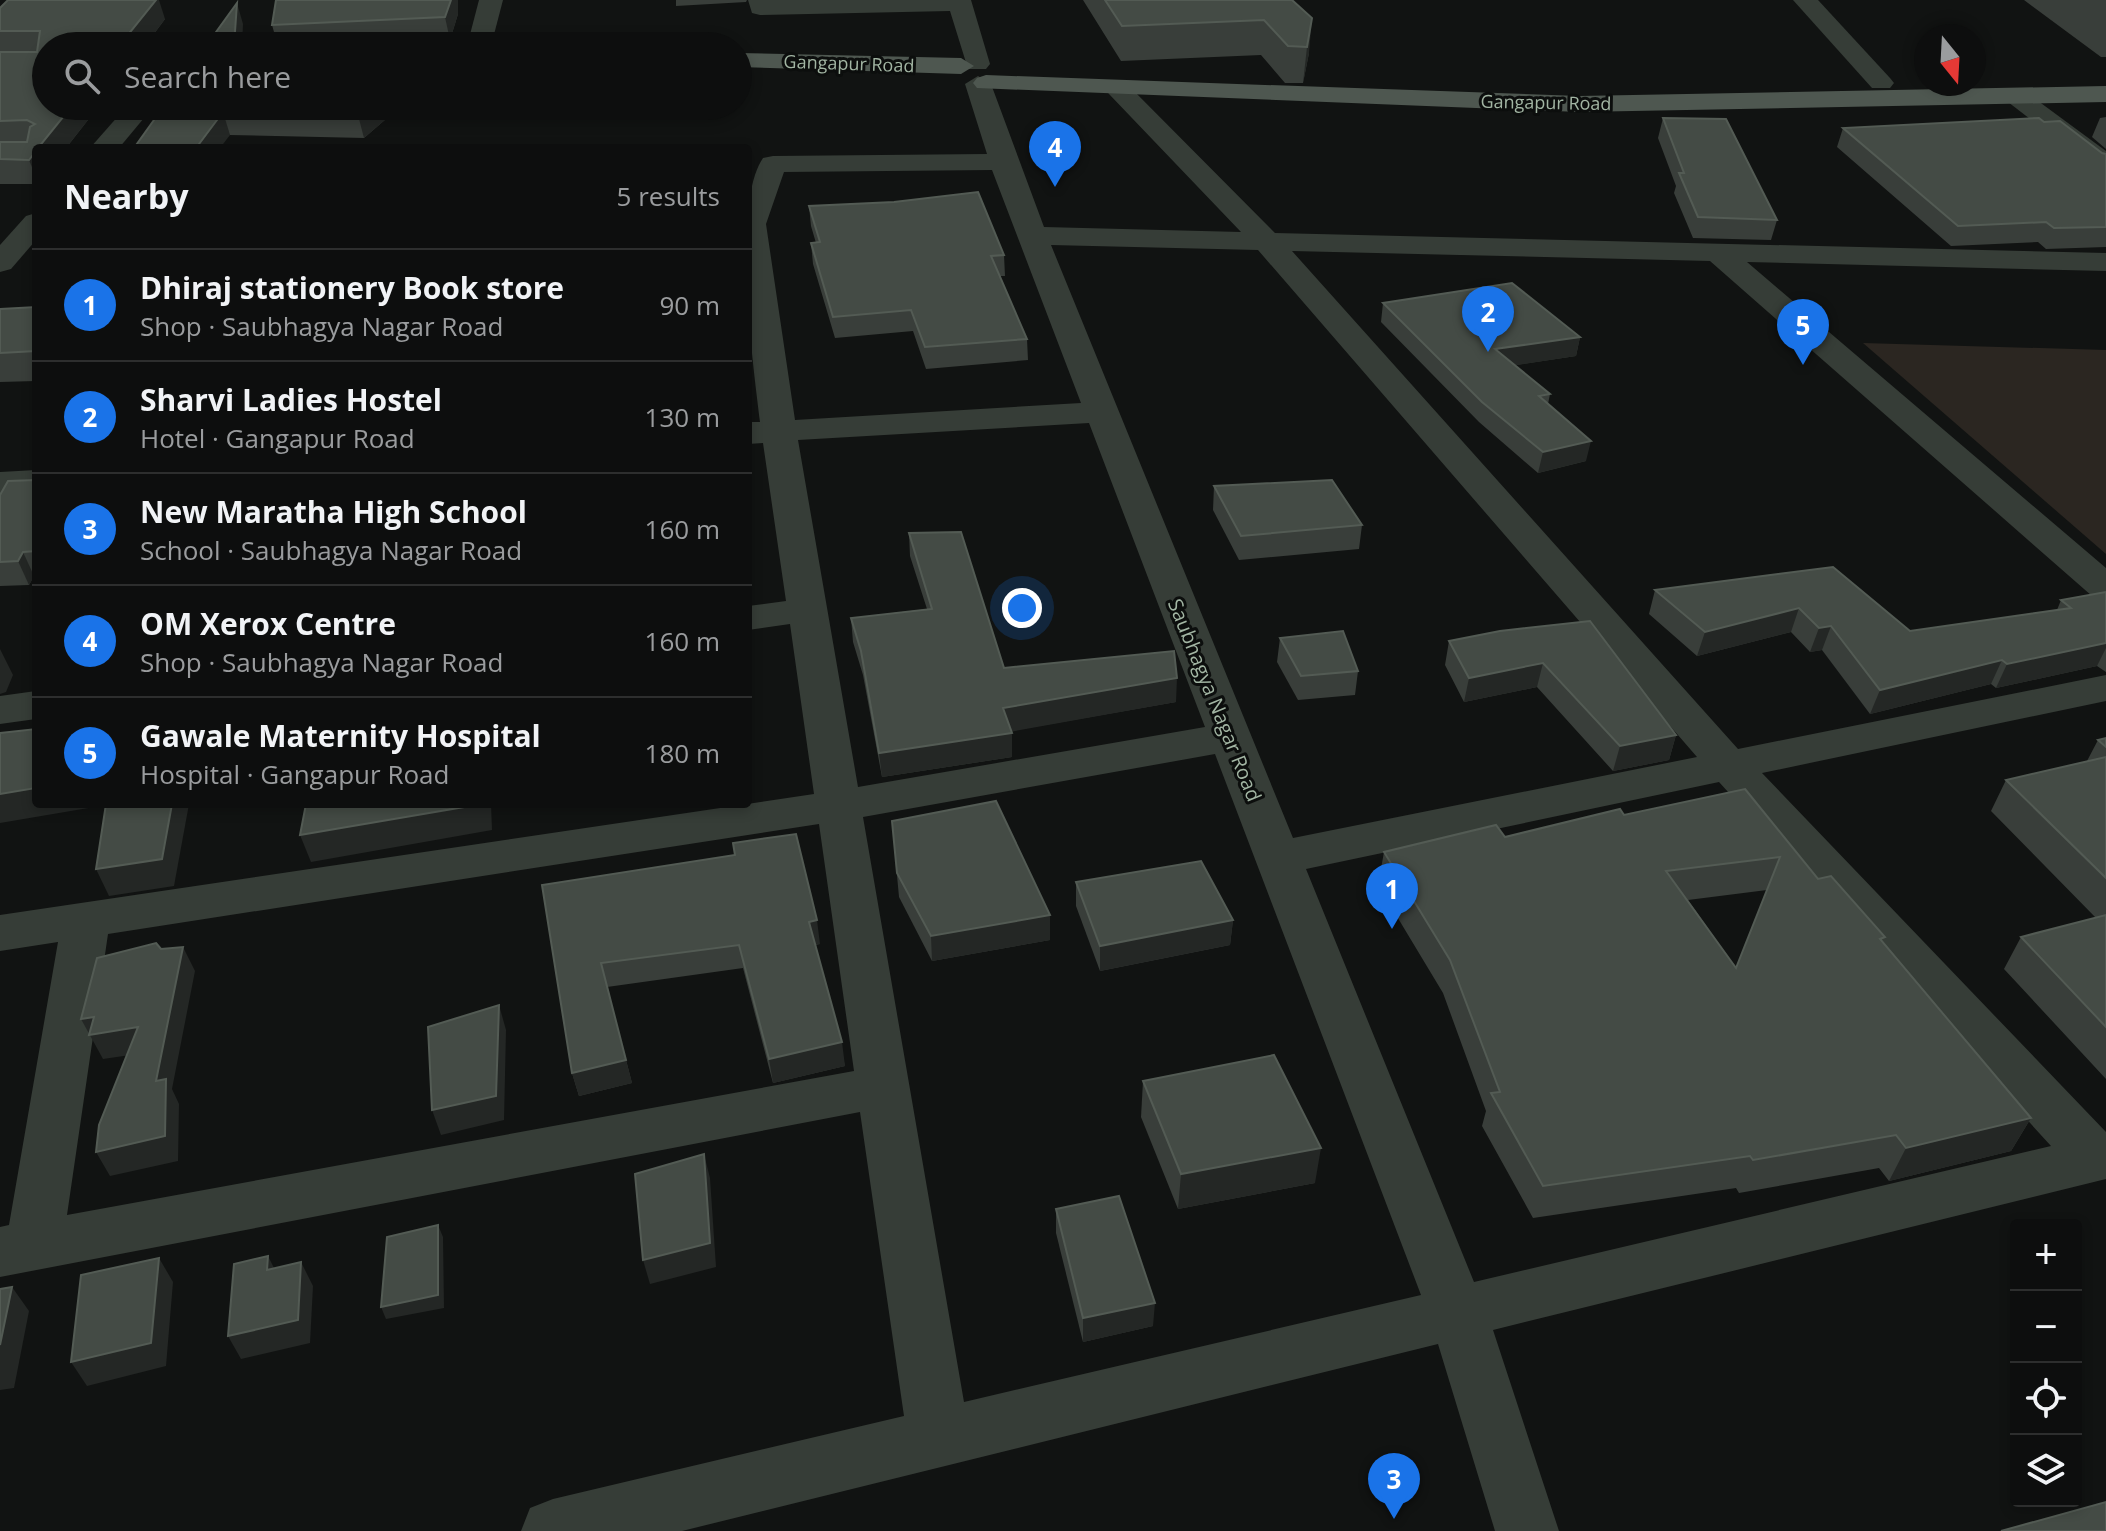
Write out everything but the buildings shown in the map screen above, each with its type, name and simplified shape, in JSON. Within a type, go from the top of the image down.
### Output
[{"type":"main road","name":"Gangapur Road","points":[[752,61],[975,75],[1118,89],[1579,104],[2106,94]]},
{"type":"main road","name":"Gangapur Road","points":[[752,76],[975,75],[1518,84],[1914,82]]},
{"type":"main road","points":[[1986,82],[2106,78]]},
{"type":"street","points":[[483,32],[491,0]]},
{"type":"street","points":[[760,0],[760,8],[959,2]]},
{"type":"street","points":[[1805,0],[1881,83]]},
{"type":"street","name":"Saubhagya Nagar Road","points":[[959,2],[975,75],[1003,162],[1458,1314],[1527,1531]]},
{"type":"street","points":[[553,1531],[2101,1158],[1728,765],[1267,242],[1118,89]]},
{"type":"street","points":[[2017,97],[2106,164]]},
{"type":"street","points":[[108,144],[129,120]]},
{"type":"street","points":[[752,218],[761,164],[1003,162]]},
{"type":"street","points":[[0,263],[19,234]]},
{"type":"street","points":[[1032,236],[2106,262]]},
{"type":"street","points":[[752,241],[763,432],[807,610],[939,1440]]},
{"type":"street","points":[[1717,252],[2106,588]]},
{"type":"street","points":[[763,432],[1101,412]]},
{"type":"street","points":[[0,483],[32,481]]},
{"type":"street","points":[[752,617],[807,610]]},
{"type":"street","points":[[1278,858],[2106,688]]},
{"type":"street","points":[[0,710],[32,706]]},
{"type":"street","points":[[0,933],[838,806],[1230,737]]},
{"type":"street","points":[[86,920],[17,1249],[883,1087]]},
{"type":"shaded area","points":[[1863,343],[2106,350],[2106,554]]},
{"type":"place","name":"OM Xerox Centre","points":[[1055,187]]},
{"type":"place","name":"Sharvi Ladies Hostel","points":[[1488,352]]},
{"type":"place","name":"Gawale Maternity Hospital","points":[[1803,365]]},
{"type":"place","name":"Dhiraj stationery Book store","points":[[1392,929]]},
{"type":"place","name":"New Maratha High School","points":[[1394,1519]]}]
